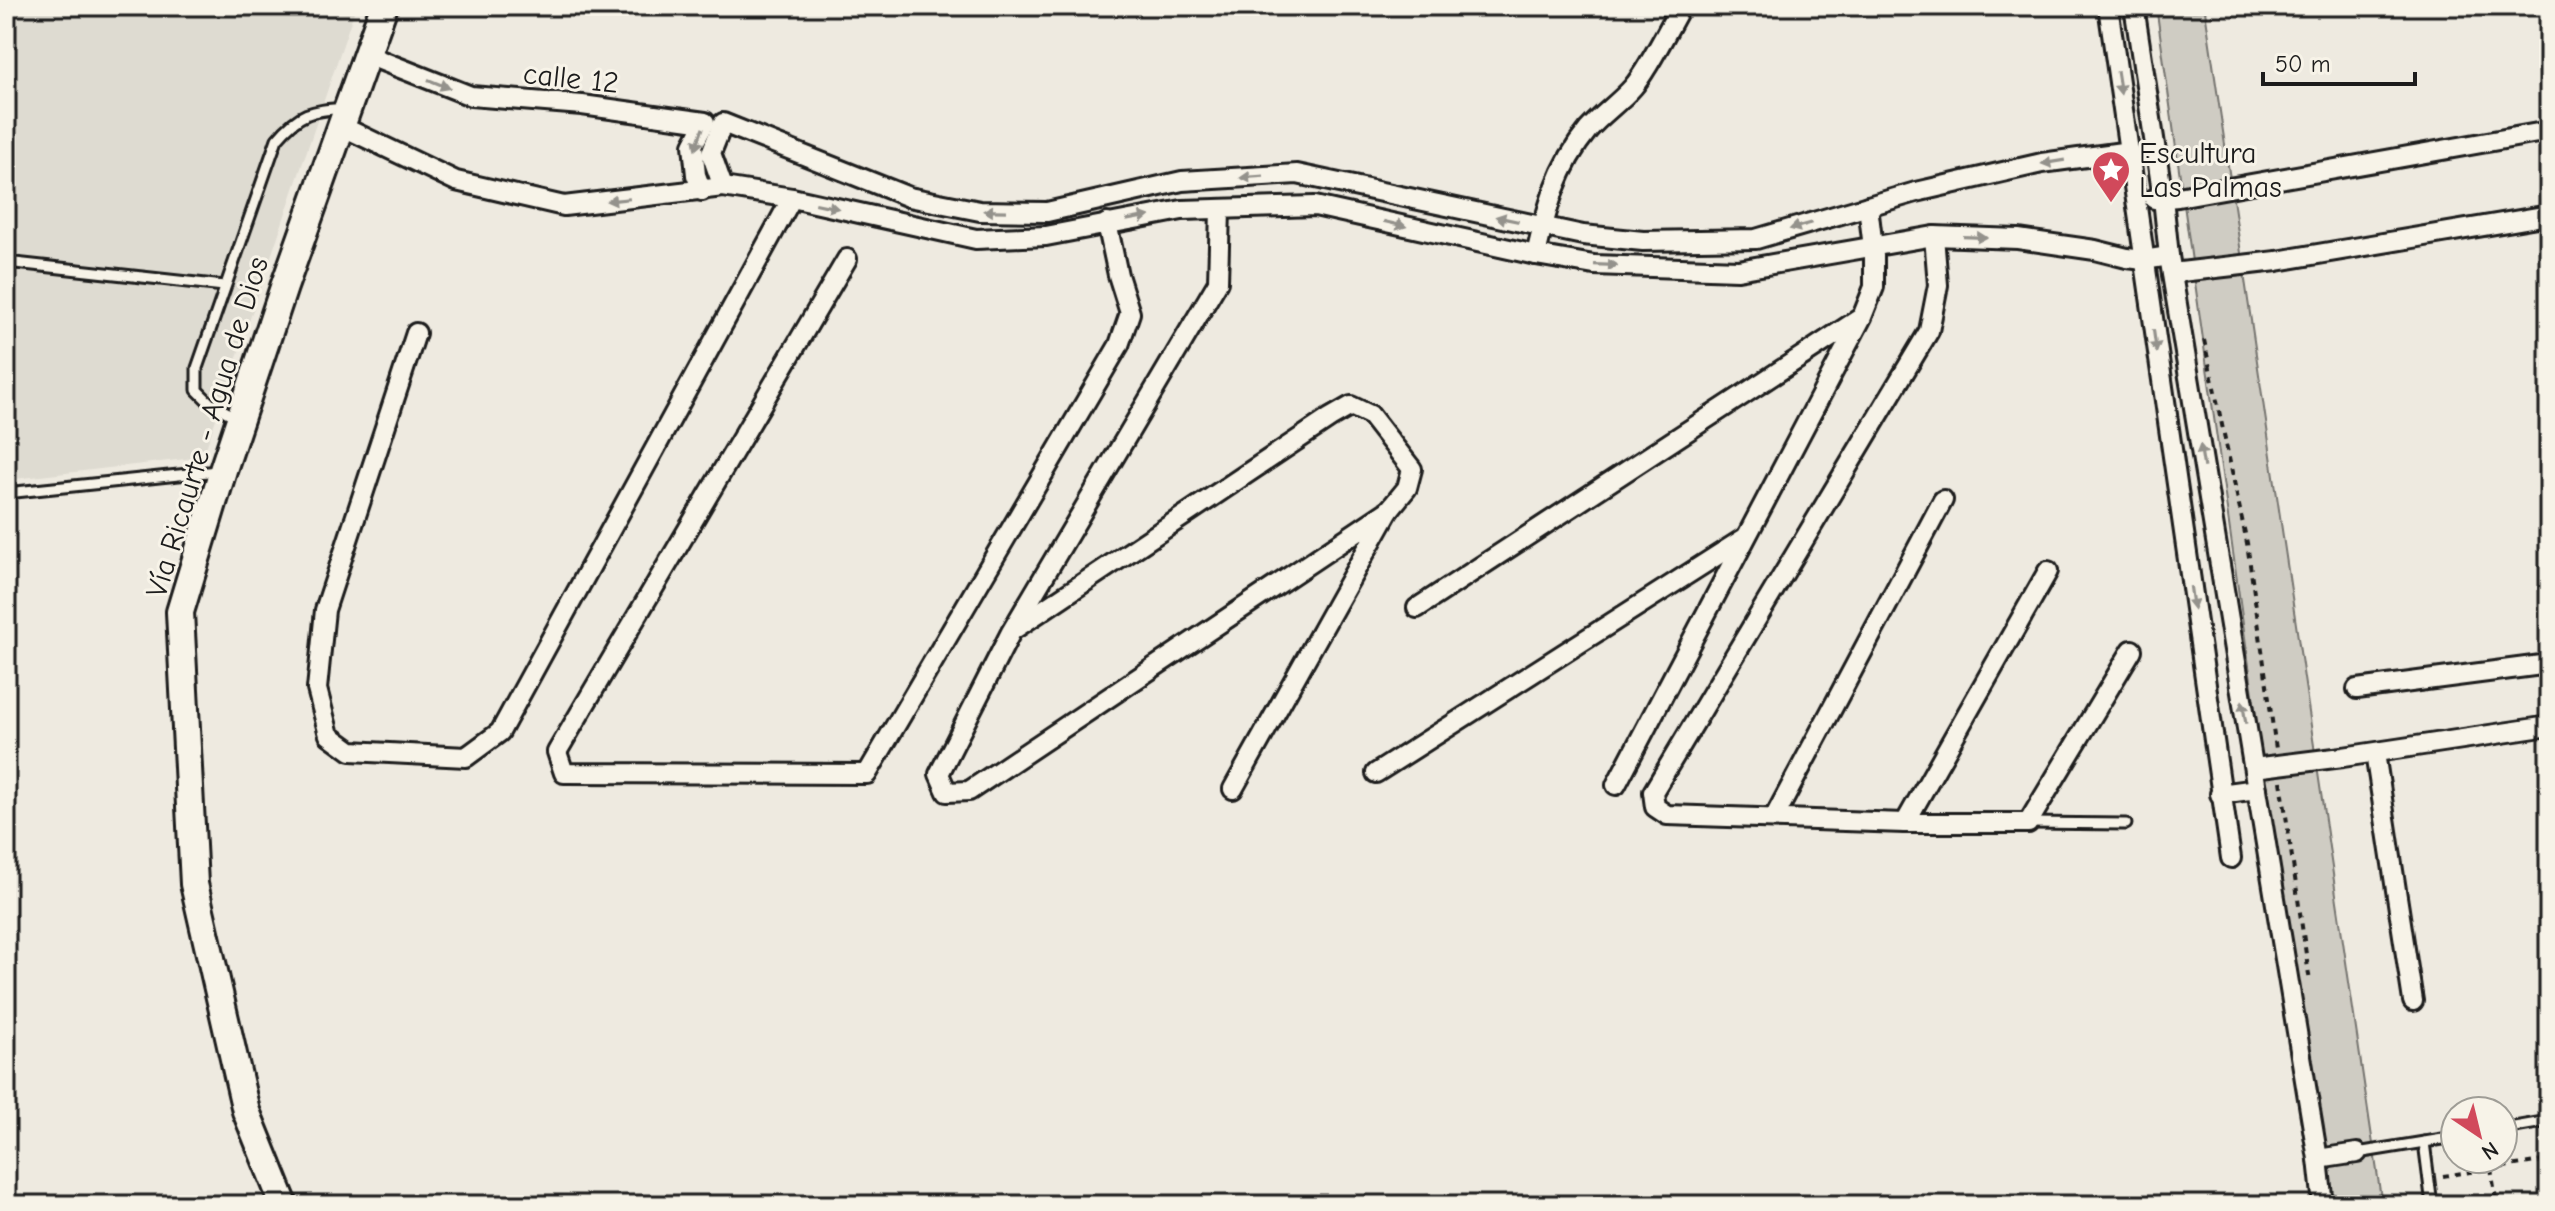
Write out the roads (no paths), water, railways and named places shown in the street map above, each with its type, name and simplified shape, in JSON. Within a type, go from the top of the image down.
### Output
[{"type":"street","name":"Vía Ricaurte - Agua de Dios","points":[[284,1205],[246,1111],[194,884],[180,612],[284,287],[384,6]]},
{"type":"street","points":[[1536,255],[1542,226],[1571,151],[1635,85],[1681,6]]},
{"type":"street","points":[[2108,6],[2231,858]]},
{"type":"street","points":[[2134,6],[2170,265],[2318,1159],[2323,1205]]},
{"type":"street","name":"calle 12","points":[[367,55],[471,96],[582,105],[705,122],[693,145],[696,175],[702,191]]},
{"type":"street","points":[[344,116],[456,181],[564,206],[723,187],[792,198],[976,239],[1046,236],[1182,210],[1315,206],[1594,265],[1738,270],[1934,236],[2018,239],[2170,265],[2277,261],[2549,215]]},
{"type":"street","points":[[723,187],[711,153],[723,123],[909,197],[980,211],[1047,212],[1182,181],[1297,174],[1583,235],[1643,241],[1756,239],[1916,192],[2042,163],[2130,151]]},
{"type":"street","points":[[2137,200],[2549,131]]},
{"type":"street","points":[[1182,181],[1182,210]]},
{"type":"street","points":[[416,333],[325,610],[317,689],[329,735],[351,751],[466,757],[500,732],[792,198]]},
{"type":"street","points":[[1616,785],[1862,317],[1874,287],[1868,206]]},
{"type":"street","points":[[1220,210],[1218,282],[1011,632],[939,774],[947,792],[969,791],[1389,510]]},
{"type":"street","points":[[1046,236],[1047,212]]},
{"type":"street","points":[[847,259],[557,752],[564,773],[867,774],[1119,345],[1130,313],[1107,223]]},
{"type":"street","points":[[1934,236],[1938,285],[1929,331],[1653,792],[1655,807],[1667,815],[1905,823],[2028,823],[2132,650]]},
{"type":"street","points":[[1417,608],[1862,317]]},
{"type":"street","points":[[1011,632],[1330,418],[1351,406],[1370,415],[1412,469],[1407,488],[1389,510],[1233,789]]},
{"type":"street","points":[[1774,818],[1943,500]]},
{"type":"street","points":[[1376,773],[1745,537]]},
{"type":"street","points":[[1905,823],[2048,571]]},
{"type":"street","points":[[2357,689],[2549,664]]},
{"type":"street","points":[[2254,768],[2549,726]]},
{"type":"street","points":[[2375,753],[2413,1001]]},
{"type":"street","points":[[2220,794],[2257,789]]},
{"type":"street","points":[[2318,1159],[2357,1153]]},
{"type":"lane","points":[[241,420],[211,404],[197,390],[197,368],[224,286],[277,139],[294,120],[318,110],[344,116]]},
{"type":"lane","points":[[6,262],[224,286]]},
{"type":"lane","points":[[6,493],[223,470]]},
{"type":"lane","points":[[2028,823],[2126,824]]},
{"type":"lane","points":[[2519,1126],[2549,1121]]},
{"type":"lane","points":[[2357,1153],[2439,1140]]},
{"type":"lane","points":[[2424,1142],[2432,1205]]},
{"type":"place","name":"Escultura Las Palmas","points":[[2111,204]]}]
